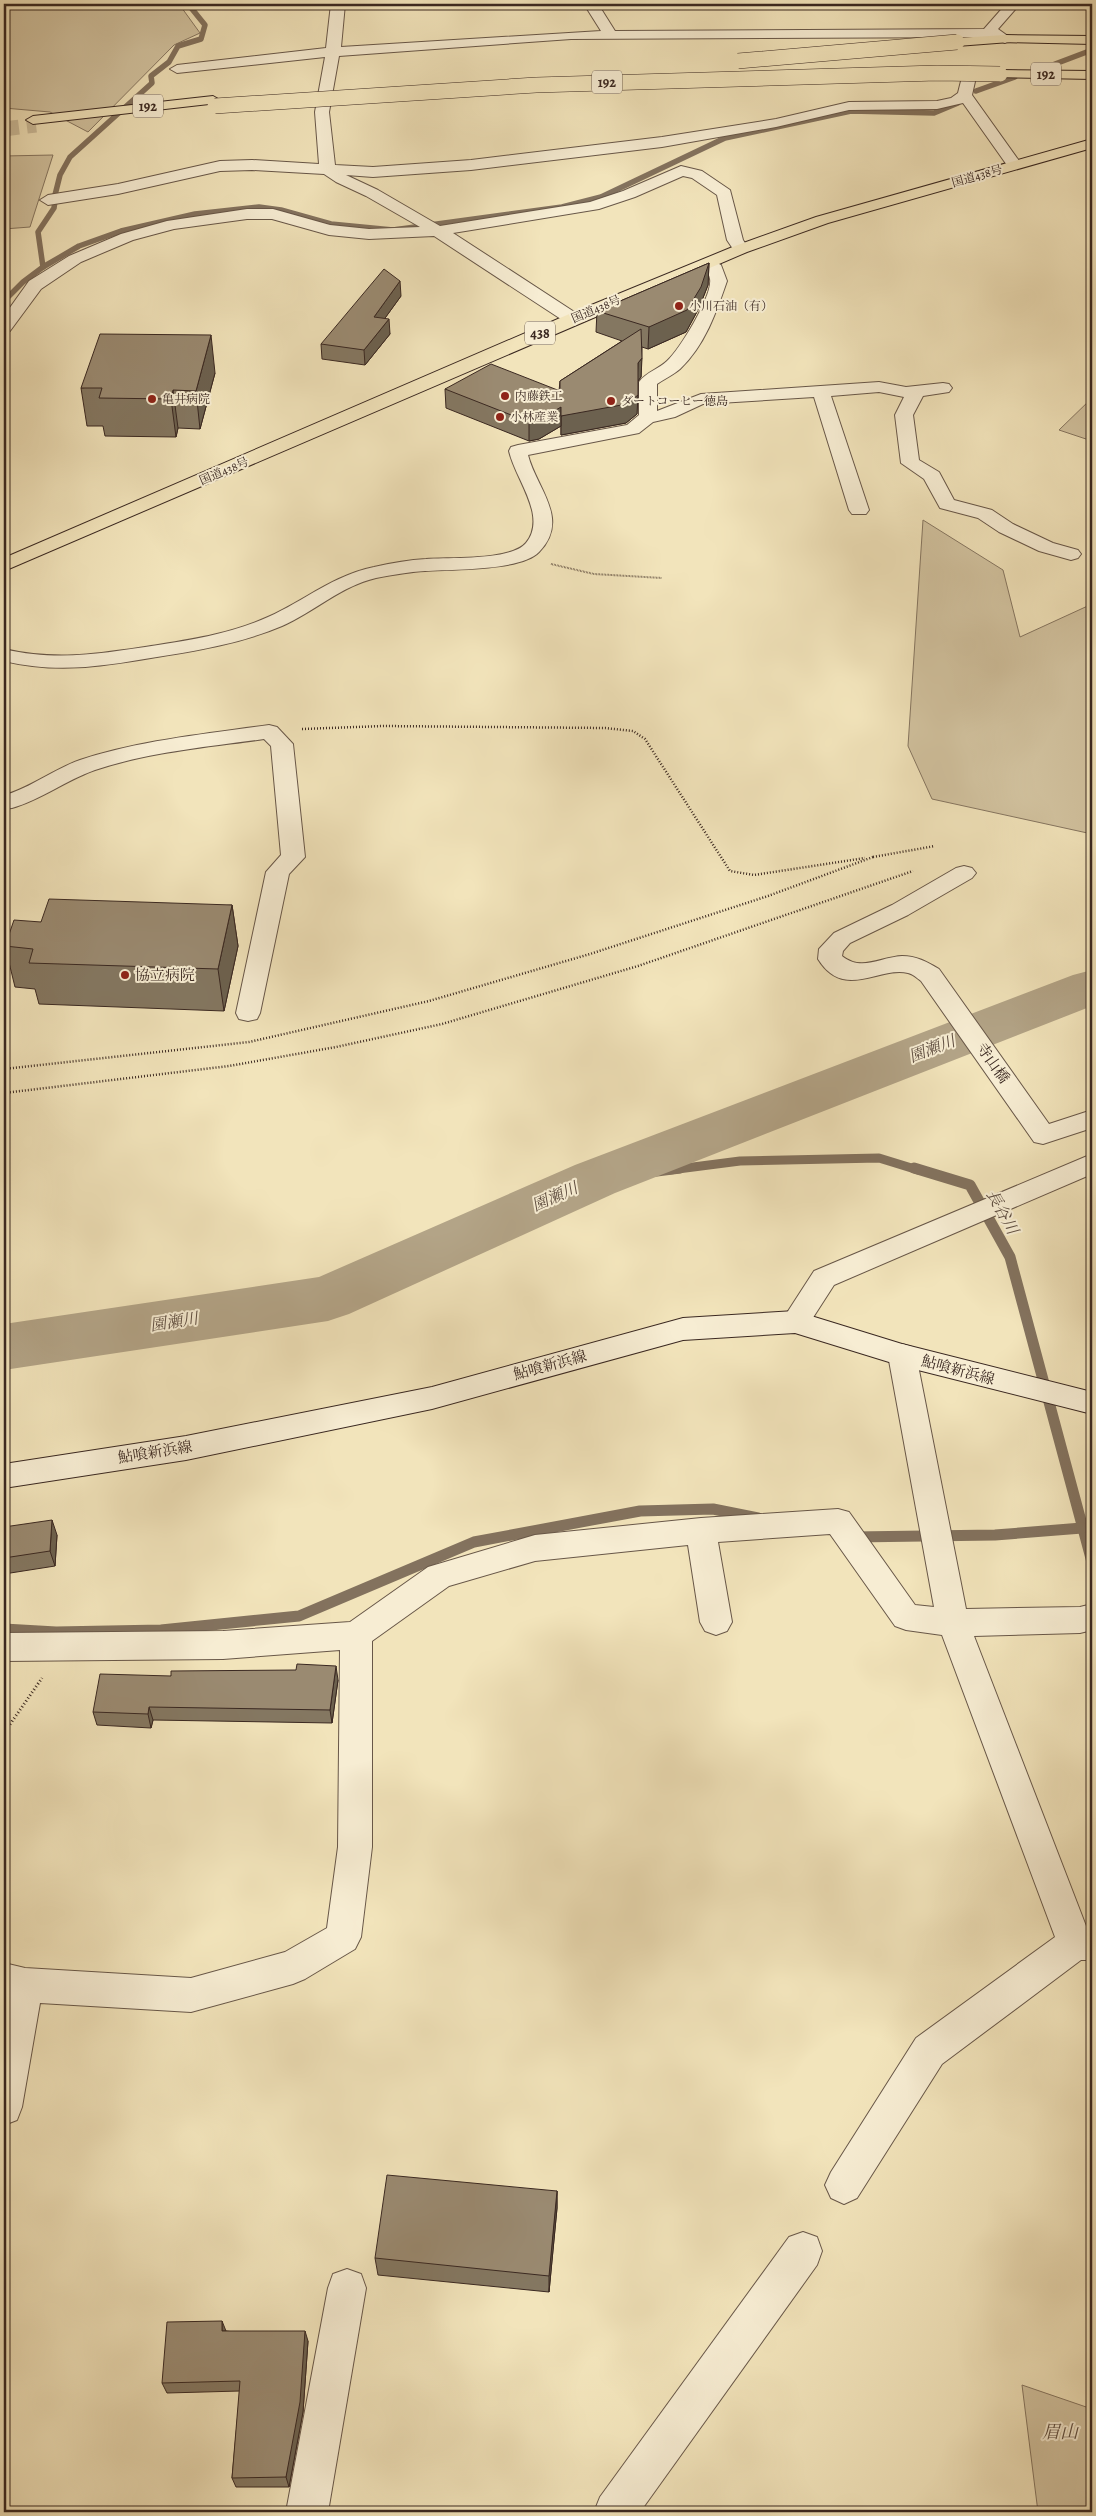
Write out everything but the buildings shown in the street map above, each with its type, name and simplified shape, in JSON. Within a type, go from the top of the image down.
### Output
[{"type":"highway","points":[[720,62],[957,42],[1000,36],[1092,40]]},
{"type":"highway","name":"192","points":[[34,122],[214,103],[598,68]]},
{"type":"highway","name":"192","points":[[214,103],[536,85],[937,73],[1092,75]]},
{"type":"highway","name":"国道438号","points":[[4,565],[573,318],[741,249],[822,220],[1092,143]]},
{"type":"street","points":[[338,4],[333,52],[322,112],[331,174],[357,185],[417,219],[513,278],[573,318]]},
{"type":"street","points":[[591,4],[610,34]]},
{"type":"street","points":[[1000,36],[990,30],[1013,4]]},
{"type":"street","points":[[178,69],[333,52],[532,37],[610,34],[1000,36]]},
{"type":"street","points":[[48,200],[126,187],[220,166],[252,165],[373,172],[418,170],[555,156],[776,123],[849,106],[937,105],[956,101],[968,85],[1014,165]]},
{"type":"street","points":[[4,327],[9,311],[34,285],[75,259],[127,237],[173,224],[247,214],[273,214],[329,230],[369,234],[436,231],[593,206],[628,194],[681,171],[697,174],[724,193],[735,240],[741,249]]},
{"type":"street","points":[[648,417],[648,382],[673,366],[694,340],[704,321],[719,281],[715,268],[708,263]]},
{"type":"street","points":[[4,655],[58,664],[108,659],[213,643],[266,626],[352,580],[371,574],[423,566],[496,559],[525,552],[531,549],[543,532],[543,516],[540,501],[520,465],[518,451],[633,428],[648,417],[660,417],[671,414],[688,403],[701,399],[879,387],[906,392],[942,388]]},
{"type":"street","points":[[916,391],[904,415],[910,463],[932,476],[947,504],[985,514],[1006,528],[1046,547],[1071,554]]},
{"type":"street","points":[[821,392],[859,510]]},
{"type":"street","points":[[4,802],[12,801],[87,766],[117,758],[218,739],[269,732],[282,744],[293,857],[278,872],[248,1013]]},
{"type":"street","name":"寺山橋","points":[[964,873],[900,910],[842,938],[831,949],[830,959],[838,968],[855,973],[913,965],[930,975],[1043,1135],[1092,1119]]},
{"type":"street","points":[[795,1322],[824,1278],[1092,1163]]},
{"type":"street","name":"鮎喰新浜線","points":[[4,1476],[186,1448],[432,1398],[683,1329],[795,1322],[902,1355],[1092,1403]]},
{"type":"street","points":[[844,2185],[929,2051],[1083,1943],[953,1623],[902,1355]]},
{"type":"street","points":[[4,1647],[64,1648],[223,1645],[356,1635],[439,1576],[535,1548],[700,1531],[838,1521],[906,1617],[953,1623],[1080,1620],[1092,1617]]},
{"type":"street","points":[[700,1531],[716,1622]]},
{"type":"street","points":[[4,2107],[14,1982],[191,1995],[293,1967],[343,1937],[355,1847],[356,1635]]},
{"type":"street","points":[[615,2512],[803,2250]]},
{"type":"street","points":[[307,2512],[347,2288]]},
{"type":"path","points":[[525,552],[556,566],[594,574],[662,578]]},
{"type":"path","points":[[269,732],[382,726],[605,728],[632,731],[645,739],[730,871],[754,875],[935,846]]},
{"type":"path","points":[[4,1069],[249,1042],[429,1001],[590,954],[730,909],[873,857]]},
{"type":"path","points":[[4,1093],[182,1073],[304,1055],[428,1027],[544,996],[917,869]]},
{"type":"path","points":[[4,1732],[64,1648]]},
{"type":"green space","points":[[4,4],[179,4],[200,33],[174,45],[88,132],[50,112],[4,108]]},
{"type":"green space","points":[[53,155],[30,227],[4,229],[4,156]]},
{"type":"green space","points":[[1092,398],[1092,441],[1059,430]]},
{"type":"green space","points":[[923,520],[1003,570],[1020,637],[1092,604],[1092,834],[932,799],[908,746]]},
{"type":"green space","name":"眉山","points":[[1022,2385],[1092,2409],[1092,2512],[1038,2512]]},
{"type":"waterway","points":[[55,195],[60,175],[70,157],[152,83],[151,76],[169,62],[178,46],[201,39],[205,25],[188,4]]},
{"type":"waterway","points":[[1055,64],[1092,50]]},
{"type":"waterway","points":[[976,91],[1015,77]]},
{"type":"waterway","points":[[43,267],[79,246],[121,231],[195,214],[259,207],[281,210],[331,224],[393,230],[562,207],[601,197],[725,138],[851,111],[934,113],[958,103]]},
{"type":"waterway","points":[[43,267],[38,232],[54,208],[55,201]]},
{"type":"waterway","points":[[4,301],[23,282],[43,267]]},
{"type":"waterway","name":"園瀬川","points":[[4,1347],[328,1298],[595,1179],[1092,987]]},
{"type":"waterway","name":"長谷川","points":[[670,1170],[740,1161],[879,1158],[918,1170]]},
{"type":"waterway","name":"長谷川","points":[[595,1179],[680,1168]]},
{"type":"waterway","name":"長谷川","points":[[914,1168],[970,1185],[1010,1257],[1092,1562]]},
{"type":"waterway","points":[[4,1629],[56,1632],[161,1630],[299,1616],[474,1542],[640,1511],[713,1509],[758,1518]]},
{"type":"waterway","points":[[854,1537],[995,1535],[1082,1528]]},
{"type":"tunnel","points":[[4,129],[36,125]]},
{"type":"place","name":"小川石油（有）","points":[[679,306]]},
{"type":"place","name":"内藤鉄工","points":[[505,396]]},
{"type":"place","name":"亀井病院","points":[[152,399]]},
{"type":"place","name":"ダートコーヒー徳島","points":[[611,401]]},
{"type":"place","name":"小林産業","points":[[500,417]]},
{"type":"place","name":"協立病院","points":[[125,975]]}]
